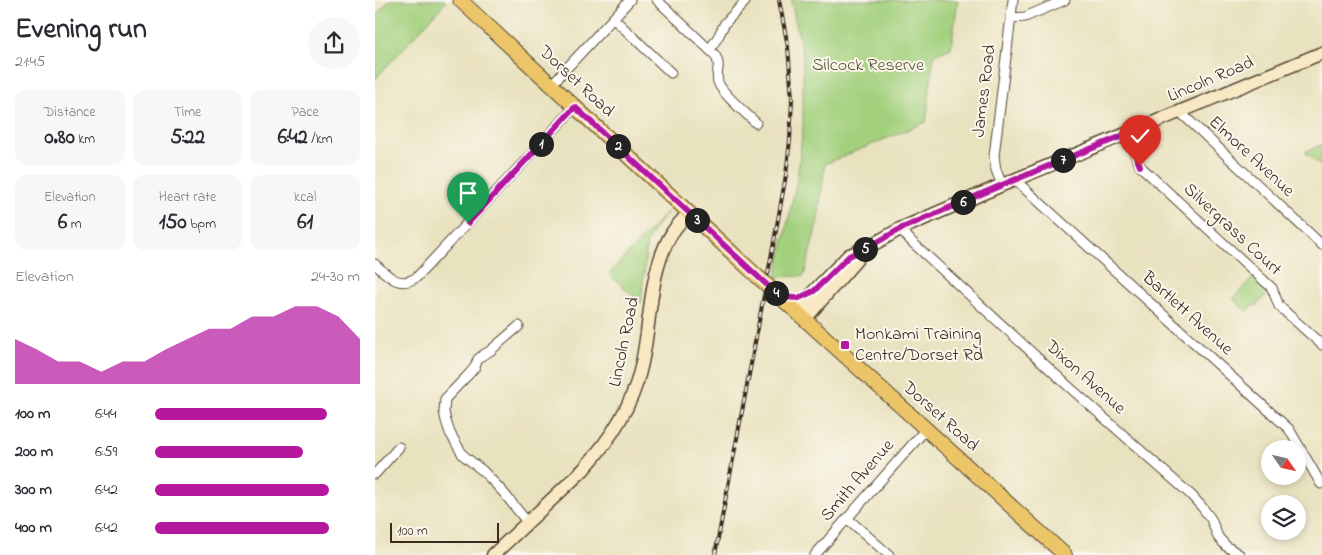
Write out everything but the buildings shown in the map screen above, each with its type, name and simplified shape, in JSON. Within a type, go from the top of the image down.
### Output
[{"type":"main road","name":"Dorset Road","points":[[460,0],[757,276],[1065,555]]},
{"type":"main road","name":"Lincoln Road","points":[[801,316],[814,291],[849,256],[900,229],[1322,53]]},
{"type":"main road","name":"Lincoln Road","points":[[493,555],[590,463],[607,442],[624,413],[637,384],[640,372],[655,283],[662,255],[673,232],[689,213]]},
{"type":"main road","name":"Lincoln Road","points":[[801,316],[867,248]]},
{"type":"main road","points":[[779,296],[799,298],[814,291]]},
{"type":"street","points":[[552,84],[630,0]]},
{"type":"street","points":[[657,0],[710,49],[718,59],[717,79],[721,89],[756,123]]},
{"type":"street","name":"James Road","points":[[1002,185],[996,170],[994,156],[1013,0]]},
{"type":"street","points":[[1011,18],[1025,17],[1065,0]]},
{"type":"street","points":[[710,49],[725,23],[745,2]]},
{"type":"street","points":[[613,18],[671,73]]},
{"type":"street","points":[[375,264],[398,282],[409,282],[417,277],[575,107]]},
{"type":"street","name":"Elmore Avenue","points":[[1181,112],[1322,245]]},
{"type":"street","name":"Silvergrass Court","points":[[1127,134],[1140,166],[1272,288],[1279,306],[1322,345]]},
{"type":"street","name":"Bartlett Avenue","points":[[1015,180],[1289,429],[1321,484]]},
{"type":"street","name":"Dixon Avenue","points":[[900,229],[1067,385],[1191,495],[1211,519],[1218,537],[1226,546],[1240,555]]},
{"type":"street","points":[[519,326],[490,351],[478,358],[475,367],[445,399],[444,412],[450,433],[463,455],[483,471],[528,523]]},
{"type":"street","name":"Smith Avenue","points":[[815,555],[926,429]]},
{"type":"street","points":[[375,474],[399,447]]},
{"type":"street","points":[[848,518],[889,555]]},
{"type":"green space","points":[[390,0],[444,0],[446,2],[375,79],[375,16]]},
{"type":"green space","name":"Silcock Reserve","points":[[791,0],[958,0],[951,48],[934,55],[926,122],[825,164],[818,220],[804,276],[776,277],[797,179],[803,127],[803,57]]},
{"type":"green space","points":[[1322,144],[1322,167],[1305,152]]},
{"type":"green space","points":[[668,211],[647,242],[641,303],[609,274]]},
{"type":"green space","points":[[1253,277],[1269,292],[1255,307],[1253,305],[1247,312],[1233,299]]},
{"type":"railway","points":[[715,555],[786,175],[792,99],[788,47],[779,0]]},
{"type":"place","name":"Monkami Training Centre/Dorset Rd","points":[[845,345]]},
{"type":"route","points":[[468,223],[575,107],[780,297],[799,298],[814,291],[849,256],[900,229],[1127,134],[1140,166]]}]
